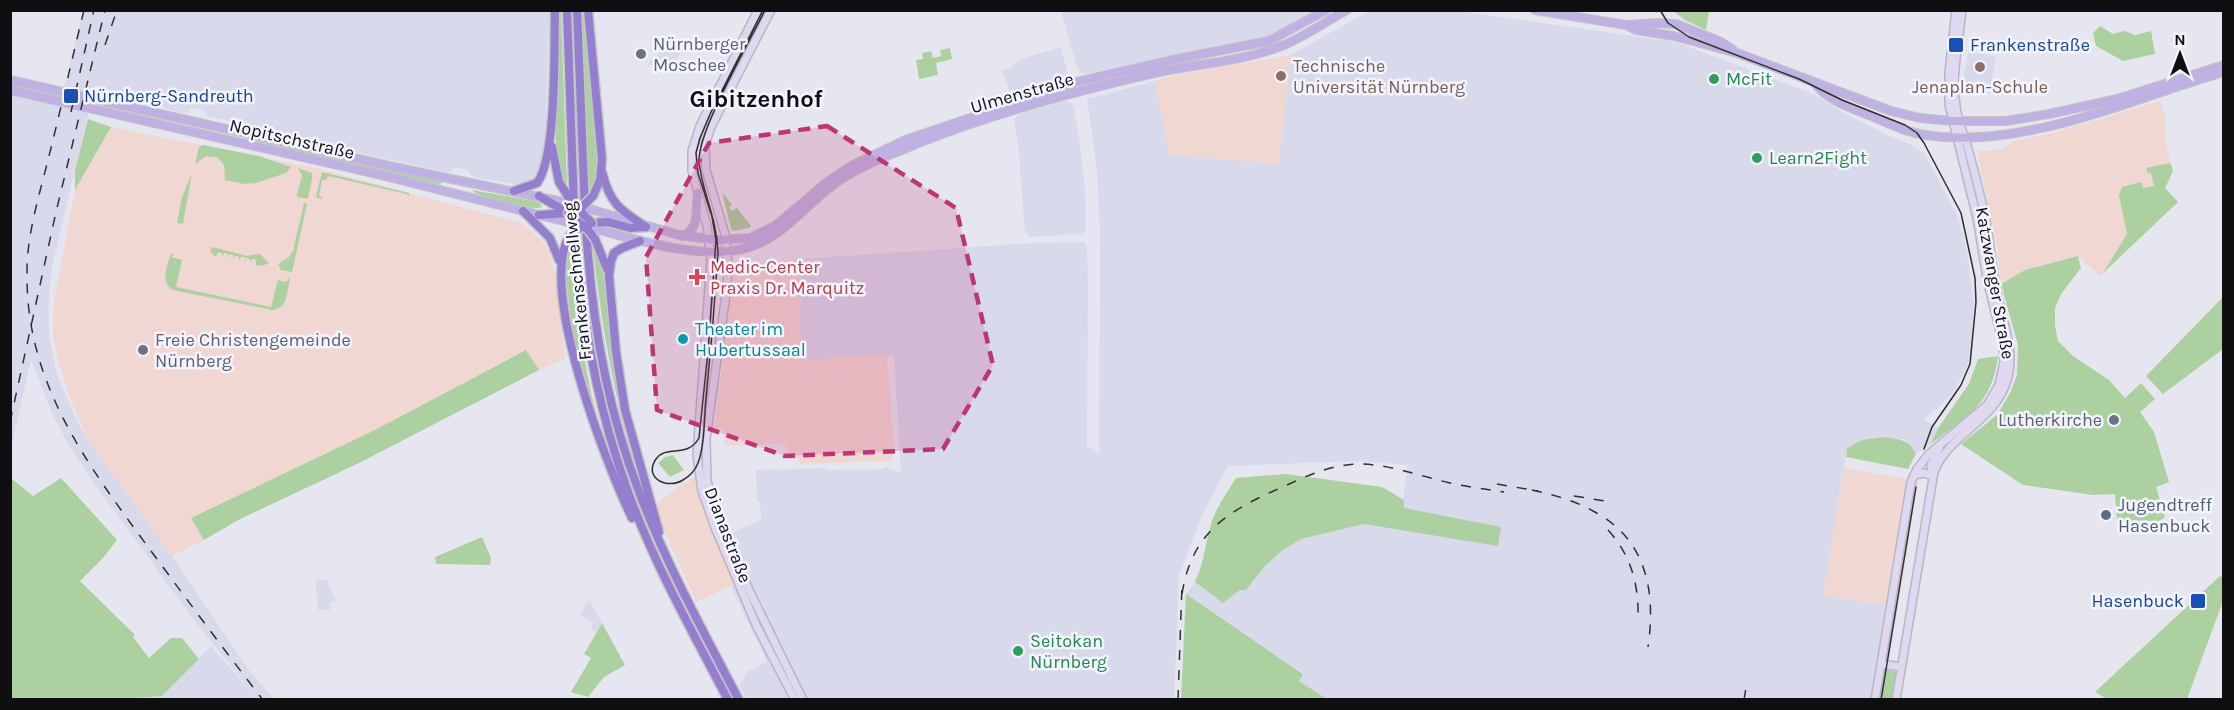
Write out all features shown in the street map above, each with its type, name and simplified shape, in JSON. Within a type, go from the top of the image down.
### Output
[{"type":"highway","points":[[514,191],[531,186],[541,177],[550,141],[555,10]]},
{"type":"highway","name":"Frankenschnellweg","points":[[567,10],[576,239],[587,337],[595,381],[627,490],[650,546],[728,699]]},
{"type":"highway","name":"Frankenschnellweg","points":[[577,10],[584,194],[592,296],[609,394],[627,458],[648,516],[739,699]]},
{"type":"highway","points":[[588,10],[602,169],[607,190],[615,204],[624,213],[646,226]]},
{"type":"highway","points":[[550,141],[557,175],[570,209],[583,226],[595,228]]},
{"type":"highway","points":[[536,214],[570,209],[593,196],[602,169]]},
{"type":"highway","points":[[539,196],[570,209],[595,228],[609,276],[616,352],[625,410],[638,464],[658,524],[659,541]]},
{"type":"highway","points":[[523,211],[550,238],[561,267]]},
{"type":"highway","points":[[646,226],[630,228],[608,222],[595,228],[583,226],[574,230],[561,254],[561,267],[571,339],[588,409],[604,454],[632,517],[650,546]]},
{"type":"highway","points":[[609,276],[614,254],[640,241]]},
{"type":"main road","name":"Dianastraße","points":[[758,10],[694,140],[691,166],[710,252],[704,361],[697,433],[700,481],[709,513],[744,599],[795,699]]},
{"type":"main road","name":"Dianastraße","points":[[771,10],[711,127],[705,145],[706,170],[722,220],[727,251],[727,287],[706,444],[708,485],[716,512],[803,699]]},
{"type":"main road","name":"Ulmenstraße","points":[[726,241],[750,238],[769,230],[844,171],[874,153],[905,140],[1076,82],[1269,41],[1326,10]]},
{"type":"main road","name":"Ulmenstraße","points":[[727,251],[764,242],[826,190],[848,175],[931,138],[1012,111],[1094,88],[1269,50],[1294,40],[1347,10]]},
{"type":"main road","points":[[1535,10],[1626,25],[1657,22],[1679,24],[1721,42],[1737,53]]},
{"type":"main road","points":[[1956,10],[1948,87],[1960,137]]},
{"type":"main road","points":[[1956,122],[1955,94],[1962,10]]},
{"type":"main road","points":[[1626,25],[1636,30],[1680,37],[1737,53],[1897,113],[1956,122],[2006,121],[2062,112],[2117,99],[2223,65]]},
{"type":"main road","points":[[1815,83],[1820,90],[1840,102],[1896,127],[1921,134],[1960,137],[2005,134],[2055,125],[2223,72]]},
{"type":"main road","name":"Nopitschstraße","points":[[10,80],[403,169],[539,196]]},
{"type":"main road","name":"Nopitschstraße","points":[[10,90],[244,143],[536,214]]},
{"type":"main road","points":[[244,143],[243,139],[248,134]]},
{"type":"main road","name":"Katzwanger Straße","points":[[1875,699],[1907,499],[1914,475],[1926,457],[1987,405],[1999,385],[2004,362],[2003,344],[1988,284],[1960,137]]},
{"type":"main road","name":"Katzwanger Straße","points":[[1896,699],[1933,476],[1940,459],[1949,446],[1983,418],[1996,403],[2005,386],[2010,362],[2009,343],[1997,293],[1986,220],[1960,137]]},
{"type":"main road","points":[[682,236],[691,231],[696,221],[698,193]]},
{"type":"main road","points":[[536,214],[544,207],[539,196]]},
{"type":"main road","points":[[570,209],[593,210],[682,236],[726,241]]},
{"type":"main road","points":[[595,228],[640,241],[710,252],[727,251]]},
{"type":"main road","points":[[625,237],[624,229],[630,228]]},
{"type":"main road","name":"Katzwanger Straße","points":[[1933,476],[1931,465],[1941,444]]},
{"type":"main road","points":[[1914,475],[1924,473],[1933,476]]},
{"type":"main road","points":[[1881,664],[1901,667]]},
{"type":"highlighted area","points":[[827,126],[956,208],[993,365],[943,449],[785,456],[657,410],[646,257],[709,143]]},
{"type":"shaded area","points":[[1063,10],[1320,11],[1270,38],[1085,74],[1078,70],[1062,15]]},
{"type":"shaded area","points":[[83,11],[549,11],[545,147],[542,167],[534,181],[522,185],[472,177],[467,169],[455,168],[451,172],[445,172],[315,143],[208,116],[203,110],[191,108],[188,112],[181,113],[95,85],[53,262],[49,293],[49,337],[57,375],[88,440],[172,556],[249,670],[274,699],[105,699],[162,696],[211,646],[256,697],[197,624],[70,447],[52,414],[31,359],[11,448],[11,90],[61,101]]},
{"type":"shaded area","points":[[1369,11],[1457,11],[1676,42],[1818,96],[1844,113],[1924,153],[1957,214],[1965,242],[1974,302],[1971,349],[1967,366],[1954,392],[1924,419],[1938,428],[1931,444],[1916,454],[1904,439],[1883,437],[1862,440],[1847,448],[1823,596],[1898,607],[1887,670],[1883,669],[1876,699],[1327,699],[1299,681],[1303,673],[1186,594],[1195,582],[1223,603],[1240,590],[1246,590],[1264,567],[1280,552],[1301,539],[1364,524],[1498,545],[1500,527],[1403,508],[1407,465],[1360,461],[1228,466],[1202,515],[1179,576],[1174,699],[746,699],[739,686],[747,672],[767,662],[731,587],[749,579],[728,534],[761,520],[760,502],[757,502],[756,470],[882,469],[885,467],[901,472],[894,355],[801,359],[800,259],[1033,243],[1084,242],[1087,249],[1088,282],[1087,448],[1093,448],[1099,455],[1100,236],[1097,170],[1087,99],[1155,81],[1169,155],[1279,164],[1291,55]]},
{"type":"shaded area","points":[[675,42],[682,48],[670,74],[648,64],[652,58]]},
{"type":"shaded area","points":[[1061,47],[1068,75],[1065,82],[1013,99],[1002,71],[1011,68],[1018,60]]},
{"type":"shaded area","name":"Jenaplan-Schule","points":[[1968,52],[1996,56],[1991,86],[1965,86],[1964,75]]},
{"type":"shaded area","points":[[1291,55],[1279,164],[1168,155],[1155,81],[1170,76]]},
{"type":"shaded area","points":[[1065,101],[1070,102],[1073,106],[1079,137],[1085,190],[1086,230],[1081,234],[1030,237],[1025,232],[1014,119],[1019,114]]},
{"type":"shaded area","points":[[2160,101],[2166,118],[2166,143],[2173,171],[2165,188],[2178,202],[2100,276],[2078,256],[2025,270],[2001,284],[1997,248],[1977,151],[2000,150],[2015,141],[2053,133]]},
{"type":"shaded area","points":[[111,127],[320,169],[520,223],[547,247],[557,278],[565,359],[539,370],[525,350],[375,430],[191,518],[204,540],[172,556],[88,440],[70,398],[58,361],[53,334],[54,302],[75,190]]},
{"type":"shaded area","points":[[800,259],[801,359],[887,355],[894,452],[890,461],[800,464],[799,459],[787,459],[786,444],[724,446],[725,429],[714,428],[723,363],[721,363],[723,349],[721,346],[733,269],[739,264]]},
{"type":"shaded area","points":[[1844,468],[1918,481],[1898,607],[1823,596]]},
{"type":"shaded area","points":[[696,476],[707,517],[735,584],[696,602],[654,507],[671,492]]},
{"type":"shaded area","points":[[326,580],[336,601],[330,602],[330,610],[318,610],[316,581]]},
{"type":"shaded area","points":[[590,601],[602,623],[597,632],[591,629],[593,623],[580,615],[587,602]]},
{"type":"green space","points":[[558,11],[561,11],[567,188],[561,174],[557,154],[555,76]]},
{"type":"green space","points":[[570,11],[574,11],[580,195],[577,195]]},
{"type":"green space","points":[[582,11],[585,11],[598,163],[595,184],[589,191]]},
{"type":"green space","points":[[1673,11],[1709,11],[1706,30],[1685,20]]},
{"type":"green space","points":[[2100,26],[2113,34],[2125,31],[2135,35],[2151,31],[2155,54],[2123,61],[2096,46],[2093,33]]},
{"type":"green space","points":[[950,48],[952,59],[936,63],[938,75],[919,79],[916,60],[923,59],[922,53],[931,51],[933,58],[941,56],[940,50]]},
{"type":"green space","points":[[88,119],[111,127],[75,190],[75,170]]},
{"type":"green space","points":[[245,139],[441,181],[441,185]]},
{"type":"green space","points":[[203,145],[259,156],[291,167],[286,173],[256,183],[244,184],[225,180],[224,165],[217,157],[206,156],[195,164],[199,147]]},
{"type":"green space","points":[[2170,163],[2173,171],[2165,188],[2178,202],[2103,273],[2127,234],[2119,195],[2122,187],[2141,182],[2143,188],[2154,186],[2151,173],[2148,173],[2146,168]]},
{"type":"green space","points":[[298,168],[312,173],[308,199],[297,195],[302,176]]},
{"type":"green space","points":[[322,172],[409,193],[409,197],[407,194],[328,176],[326,180],[322,180],[319,196],[322,199],[317,198]]},
{"type":"green space","points":[[192,173],[183,224],[177,223],[182,197]]},
{"type":"green space","points":[[472,190],[534,201],[540,203],[542,207],[528,208],[509,204]]},
{"type":"green space","points":[[722,192],[732,205],[729,207],[732,211],[737,208],[751,226],[749,228],[733,231],[731,229]]},
{"type":"green space","points":[[304,203],[307,204],[292,272],[281,270],[278,264],[288,258],[293,251]]},
{"type":"green space","points":[[579,237],[583,237],[620,448],[735,699],[731,699],[673,589],[639,513],[616,449],[594,360]]},
{"type":"green space","points":[[570,245],[583,351],[591,393],[610,464],[574,346],[564,263]]},
{"type":"green space","points":[[212,247],[247,256],[260,254],[269,263],[262,266],[256,265],[256,260],[252,259],[251,263],[250,259],[246,258],[245,262],[245,257],[239,260],[238,256],[234,259],[233,255],[229,254],[228,258],[228,254],[224,253],[222,257],[222,253],[218,252],[214,256],[210,251]]},
{"type":"green space","points":[[593,247],[605,279],[618,393],[631,452],[608,350]]},
{"type":"green space","points":[[173,253],[172,257],[182,260],[176,287],[271,307],[278,280],[287,282],[288,278],[290,280],[286,300],[281,307],[272,310],[173,290],[167,283],[166,274],[170,255]]},
{"type":"green space","points":[[2078,256],[2081,268],[2061,294],[2055,308],[2058,341],[2073,356],[2109,380],[2125,398],[2141,383],[2155,399],[2140,412],[2154,432],[2169,482],[2156,487],[2165,517],[2159,521],[2117,520],[2115,494],[2093,495],[2023,485],[1961,444],[1998,414],[2017,375],[2018,345],[2001,284],[2025,270]]},
{"type":"green space","points":[[2223,297],[2223,349],[2163,394],[2146,376]]},
{"type":"green space","points":[[526,350],[539,370],[357,464],[240,519],[204,540],[191,518],[375,430]]},
{"type":"green space","points":[[1998,356],[1995,373],[1984,398],[1966,417],[1931,444],[1938,428],[1969,384],[1978,359]]},
{"type":"green space","points":[[1894,438],[1910,445],[1916,454],[1908,469],[1846,457],[1847,448],[1862,440]]},
{"type":"green space","points":[[673,455],[684,470],[670,477],[658,463],[665,457]]},
{"type":"green space","points":[[1286,474],[1382,487],[1404,500],[1404,508],[1501,527],[1498,546],[1364,524],[1301,539],[1280,552],[1264,567],[1246,590],[1240,590],[1223,603],[1195,582],[1203,561],[1212,521],[1218,508],[1236,478]]},
{"type":"green space","points":[[11,478],[33,496],[61,478],[117,540],[80,581],[135,635],[133,637],[149,658],[171,638],[182,638],[199,659],[162,696],[105,700],[11,699]]},
{"type":"green space","points":[[482,537],[491,558],[490,565],[436,564],[435,557]]},
{"type":"green space","points":[[2220,576],[2223,577],[2223,601],[2187,699],[2107,699],[2095,692]]},
{"type":"green space","points":[[1186,594],[1303,674],[1299,681],[1327,699],[1181,699]]},
{"type":"green space","points":[[602,623],[625,665],[604,677],[588,697],[571,692],[591,658],[584,654]]},
{"type":"green space","points":[[1882,669],[1898,672],[1894,699],[1878,700]]},
{"type":"tram line","points":[[763,10],[711,112],[696,153],[698,173],[712,217],[716,240],[708,351],[699,438],[689,448],[666,452],[656,459],[652,472],[664,483],[677,483],[692,473],[698,463],[703,440],[718,252],[715,228],[699,162],[701,148],[715,109],[765,10]]},
{"type":"tram line","points":[[1660,10],[1668,23],[1689,37],[1799,79],[1842,100],[1905,125],[1917,133],[1924,143],[1961,213],[1975,278],[1976,302],[1970,364],[1961,385],[1932,427],[1924,449]]},
{"type":"tram line","points":[[1881,700],[1916,487]]},
{"type":"railway","points":[[84,10],[29,242],[27,271],[29,312],[37,350],[49,387],[65,421],[105,487],[263,700]]},
{"type":"railway","points":[[71,112],[94,10]]},
{"type":"railway","points":[[10,422],[56,212],[105,10]]},
{"type":"railway","points":[[105,45],[117,10]]},
{"type":"railway","points":[[1182,594],[1187,572],[1195,553],[1205,537],[1218,524],[1249,503],[1323,470],[1351,464],[1372,465],[1504,492]]},
{"type":"railway","points":[[1497,484],[1538,491]]},
{"type":"railway","points":[[1532,490],[1586,507],[1626,536],[1644,569],[1648,587],[1650,606],[1648,647]]},
{"type":"railway","points":[[1574,496],[1605,501]]},
{"type":"railway","points":[[1608,530],[1623,550],[1632,571],[1637,594],[1638,618]]},
{"type":"railway","points":[[1178,700],[1182,585]]},
{"type":"railway","points":[[1744,700],[1746,688]]},
{"type":"place","name":"Frankenstraße","points":[[1956,45]]},
{"type":"place","name":"Nürnberger Moschee","points":[[641,54]]},
{"type":"place","name":"Jenaplan-Schule","points":[[1980,67]]},
{"type":"place","name":"Technische Universität Nürnberg","points":[[1281,76]]},
{"type":"place","name":"McFit","points":[[1714,79]]},
{"type":"place","name":"Nürnberg-Sandreuth","points":[[71,96]]},
{"type":"place","name":"Learn2Fight","points":[[1757,158]]},
{"type":"place","name":"Medic-Center Praxis Dr. Marquitz","points":[[697,277]]},
{"type":"place","name":"Theater im Hubertussaal","points":[[683,339]]},
{"type":"place","name":"Freie Christengemeinde Nürnberg","points":[[143,350]]},
{"type":"place","name":"Lutherkirche","points":[[2114,420]]},
{"type":"place","name":"Jugendtreff Hasenbuck","points":[[2106,515]]},
{"type":"place","name":"Hasenbuck","points":[[2198,601]]},
{"type":"place","name":"Seitokan Nürnberg","points":[[1018,651]]},
{"type":"district","name":"Gibitzenhof","points":[[756,99]]}]
